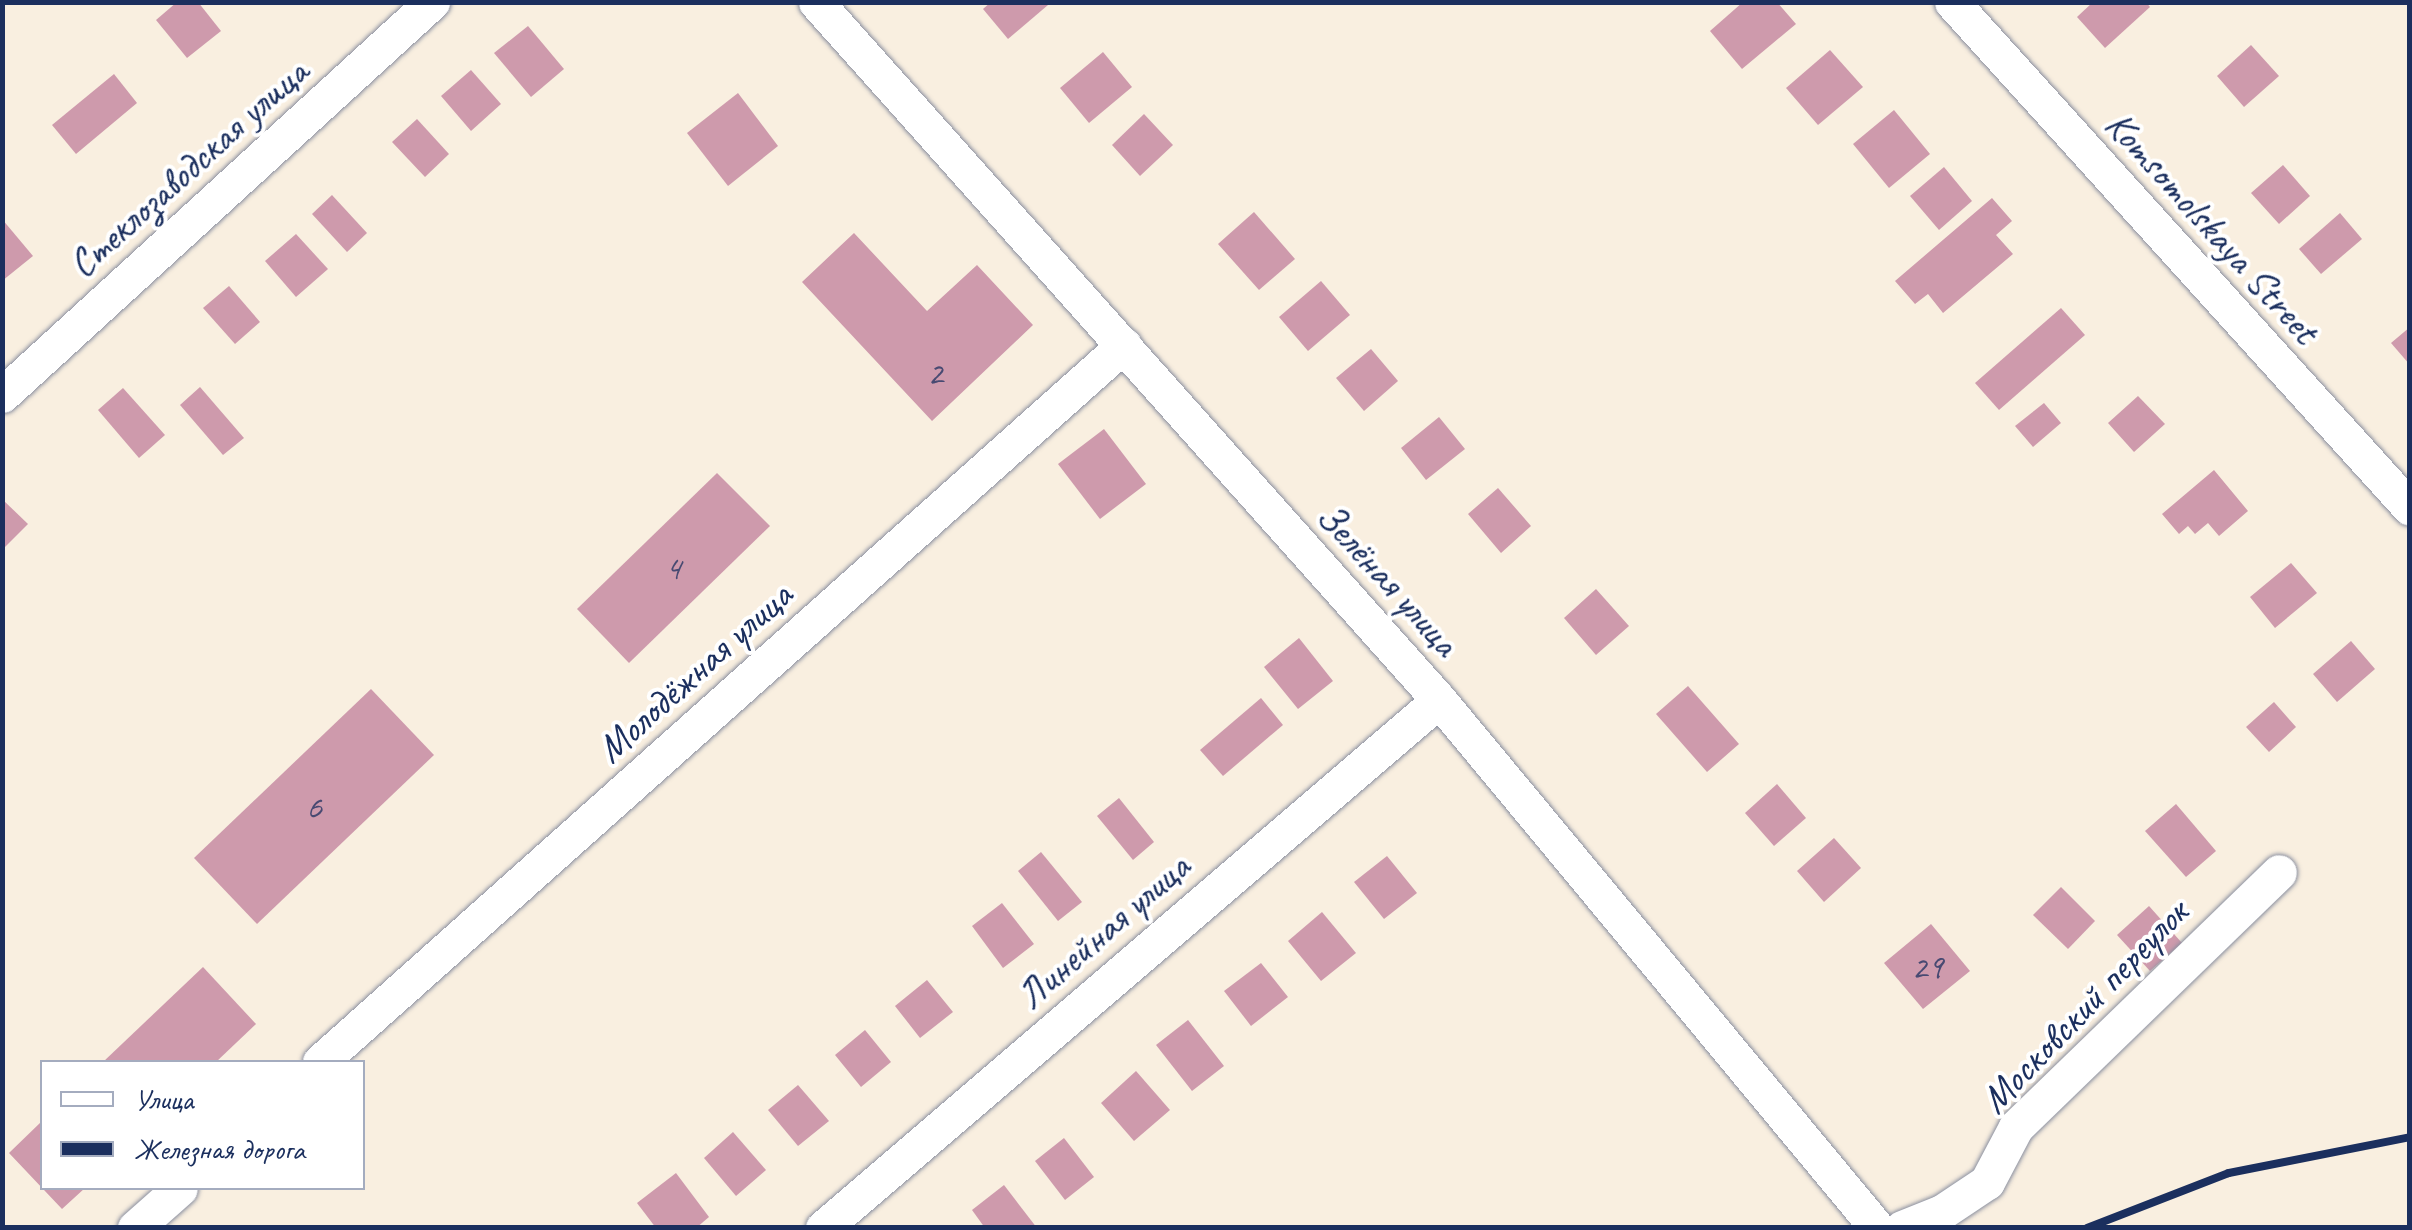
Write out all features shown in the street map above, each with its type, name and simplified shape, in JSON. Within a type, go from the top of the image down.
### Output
[{"type":"street","name":"Стеклозаводская улица","points":[[2,396],[432,2]]},
{"type":"street","name":"Зелёная улица","points":[[816,2],[1439,700],[1877,1228]]},
{"type":"street","name":"Komsomolskaya Street","points":[[1952,2],[2410,508]]},
{"type":"street","name":"Молодёжная улица","points":[[322,1060],[1124,345]]},
{"type":"street","name":"Линейная улица","points":[[823,1228],[1439,700]]},
{"type":"street","name":"Московский переулок","points":[[1902,1228],[1942,1212],[1987,1182],[2016,1127],[2279,872]]},
{"type":"street","points":[[136,1228],[178,1190]]},
{"type":"building","points":[[177,2],[198,2],[221,31],[187,58],[156,20]]},
{"type":"building","points":[[991,2],[1048,5],[1008,39],[983,9]]},
{"type":"building","points":[[1743,2],[1777,2],[1796,24],[1742,69],[1710,31]]},
{"type":"building","points":[[2093,2],[2146,2],[2150,7],[2105,48],[2077,17]]},
{"type":"building","points":[[528,26],[564,69],[531,97],[494,53]]},
{"type":"building","points":[[2251,45],[2279,76],[2244,107],[2217,76]]},
{"type":"building","points":[[1830,50],[1863,87],[1818,125],[1786,88]]},
{"type":"building","points":[[1103,52],[1132,87],[1089,123],[1060,88]]},
{"type":"building","points":[[471,70],[501,104],[471,131],[441,96]]},
{"type":"building","points":[[114,74],[137,103],[76,154],[52,125]]},
{"type":"building","points":[[738,93],[778,146],[728,186],[687,133]]},
{"type":"building","points":[[1894,110],[1930,154],[1889,188],[1853,144]]},
{"type":"building","points":[[1144,114],[1173,145],[1140,176],[1112,145]]},
{"type":"building","points":[[417,119],[449,154],[425,177],[392,142]]},
{"type":"building","points":[[2283,165],[2310,196],[2279,224],[2251,193]]},
{"type":"building","points":[[1944,167],[1972,201],[1939,230],[1910,196]]},
{"type":"building","points":[[332,195],[367,233],[347,252],[312,214]]},
{"type":"building","points":[[1992,198],[2012,221],[1996,235],[2013,254],[1943,313],[1928,294],[1915,304],[1895,281]]},
{"type":"building","points":[[1254,212],[1295,259],[1259,290],[1218,244]]},
{"type":"building","points":[[2340,213],[2362,239],[2321,274],[2299,249]]},
{"type":"building","points":[[2,219],[33,256],[2,281]]},
{"type":"building","points":[[854,233],[927,311],[977,265],[1033,325],[932,421],[802,282]]},
{"type":"building","points":[[296,234],[328,269],[296,297],[265,261]]},
{"type":"building","points":[[1321,281],[1350,315],[1308,351],[1279,317]]},
{"type":"building","points":[[229,286],[260,322],[235,344],[203,308]]},
{"type":"building","points":[[2061,308],[2085,335],[1999,410],[1975,383]]},
{"type":"building","points":[[2410,327],[2410,365],[2391,343]]},
{"type":"building","points":[[1371,349],[1398,381],[1364,411],[1336,378]]},
{"type":"building","points":[[200,387],[244,438],[223,455],[180,405]]},
{"type":"building","points":[[123,388],[165,435],[139,458],[98,410]]},
{"type":"building","points":[[2138,396],[2165,424],[2134,452],[2108,423]]},
{"type":"building","points":[[2044,403],[2061,423],[2033,447],[2015,426]]},
{"type":"building","points":[[1439,417],[1465,449],[1426,480],[1401,448]]},
{"type":"building","points":[[1104,429],[1146,484],[1100,519],[1058,464]]},
{"type":"building","points":[[2214,470],[2248,511],[2219,536],[2208,523],[2195,534],[2188,526],[2179,534],[2162,514]]},
{"type":"building","points":[[717,473],[770,526],[629,663],[577,609]]},
{"type":"building","points":[[1498,488],[1531,526],[1501,553],[1468,514]]},
{"type":"building","points":[[2,499],[28,524],[2,550]]},
{"type":"building","points":[[2291,563],[2317,593],[2275,628],[2250,597]]},
{"type":"building","points":[[1596,589],[1629,626],[1596,655],[1564,618]]},
{"type":"building","points":[[1299,638],[1333,681],[1298,709],[1264,667]]},
{"type":"building","points":[[2351,641],[2375,669],[2337,702],[2313,674]]},
{"type":"building","points":[[1688,686],[1739,744],[1707,772],[1656,714]]},
{"type":"building","points":[[371,689],[434,755],[257,924],[194,858]]},
{"type":"building","points":[[1261,698],[1283,725],[1223,776],[1200,750]]},
{"type":"building","points":[[2274,702],[2296,727],[2269,752],[2246,727]]},
{"type":"building","points":[[1777,784],[1806,818],[1774,846],[1745,813]]},
{"type":"building","points":[[1119,798],[1154,842],[1133,860],[1097,816]]},
{"type":"building","points":[[2176,804],[2216,851],[2186,877],[2145,831]]},
{"type":"building","points":[[1834,838],[1861,868],[1824,902],[1797,871]]},
{"type":"building","points":[[1041,852],[1082,902],[1058,921],[1018,871]]},
{"type":"building","points":[[1387,856],[1417,893],[1384,919],[1354,882]]},
{"type":"building","points":[[2061,887],[2095,921],[2068,949],[2033,915]]},
{"type":"building","points":[[1002,903],[1034,944],[1003,968],[972,926]]},
{"type":"building","points":[[2149,906],[2182,943],[2150,971],[2117,935]]},
{"type":"building","points":[[1322,912],[1356,953],[1321,981],[1288,941]]},
{"type":"building","points":[[1931,924],[1970,971],[1923,1009],[1884,963]]},
{"type":"building","points":[[1261,963],[1288,997],[1251,1026],[1224,991]]},
{"type":"building","points":[[203,967],[256,1024],[218,1060],[105,1060]]},
{"type":"building","points":[[927,980],[953,1012],[920,1038],[895,1006]]},
{"type":"building","points":[[1188,1020],[1224,1066],[1192,1091],[1156,1045]]},
{"type":"building","points":[[865,1030],[891,1062],[861,1087],[835,1055]]},
{"type":"building","points":[[1136,1071],[1170,1110],[1134,1141],[1101,1103]]},
{"type":"building","points":[[798,1085],[829,1121],[798,1146],[768,1110]]},
{"type":"building","points":[[40,1123],[40,1186],[9,1153]]},
{"type":"building","points":[[733,1132],[766,1170],[736,1196],[704,1158]]},
{"type":"building","points":[[1064,1138],[1094,1177],[1065,1200],[1035,1161]]},
{"type":"building","points":[[676,1173],[709,1217],[696,1228],[656,1228],[637,1203]]},
{"type":"building","points":[[1004,1185],[1037,1228],[985,1228],[972,1210]]},
{"type":"building","points":[[44,1190],[83,1190],[62,1209]]},
{"type":"railway","points":[[2087,1228],[2229,1173],[2410,1137]]}]
